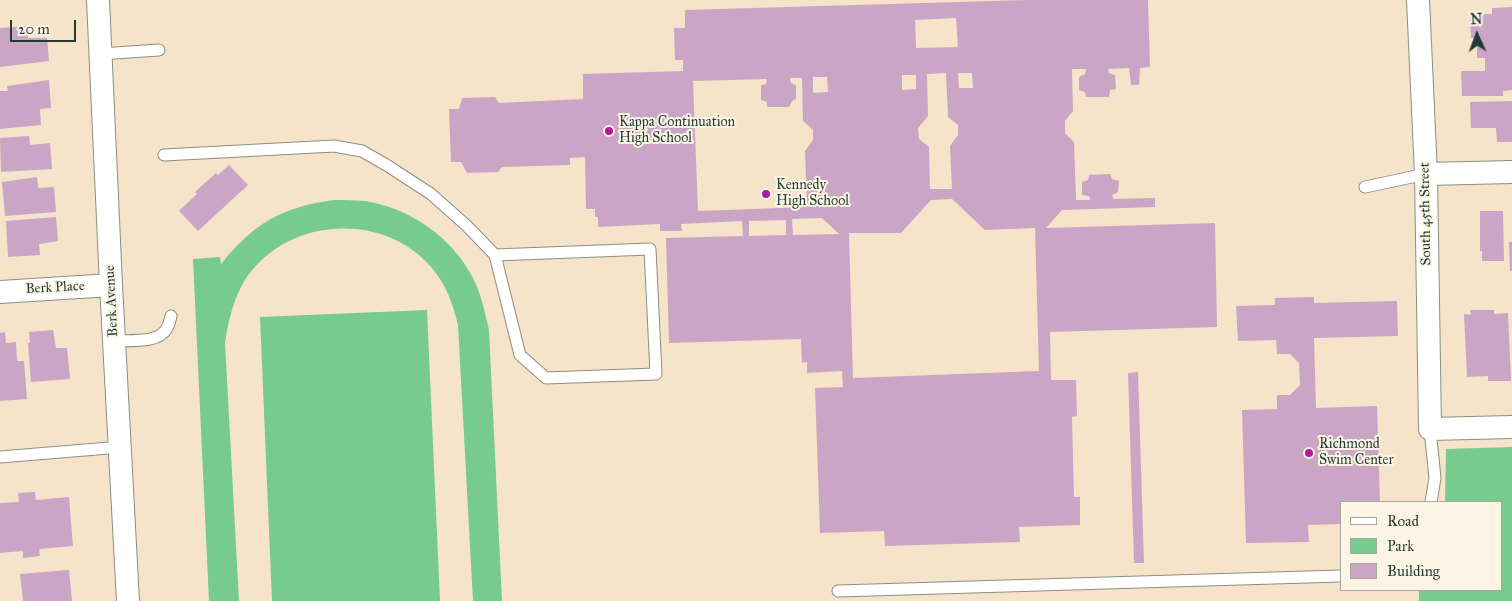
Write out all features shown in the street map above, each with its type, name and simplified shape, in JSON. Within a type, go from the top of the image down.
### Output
[{"type":"street","name":"Berk Avenue","points":[[98,0],[128,601]]},
{"type":"street","name":"South 45th Street","points":[[1418,0],[1426,174],[1430,429]]},
{"type":"street","points":[[1426,174],[1512,172]]},
{"type":"street","name":"Berk Place","points":[[0,292],[111,285]]},
{"type":"street","points":[[1430,429],[1512,427]]},
{"type":"lane","points":[[100,54],[158,50]]},
{"type":"lane","points":[[164,155],[334,146],[362,151],[431,194],[467,226],[495,255],[520,355],[546,378],[656,374],[650,249],[495,255]]},
{"type":"lane","points":[[1365,187],[1426,174]]},
{"type":"lane","points":[[114,341],[148,339],[159,336],[167,329],[171,316]]},
{"type":"lane","points":[[1430,429],[1435,478],[1432,501]]},
{"type":"lane","points":[[0,457],[121,447]]},
{"type":"lane","points":[[838,591],[1340,576]]},
{"type":"green space","points":[[334,200],[365,201],[398,210],[413,218],[441,237],[454,250],[476,284],[489,330],[502,601],[473,601],[458,325],[448,294],[441,280],[431,267],[410,248],[386,236],[359,230],[332,229],[305,235],[281,246],[259,263],[242,285],[233,306],[225,343],[239,601],[209,601],[193,259],[220,257],[221,264],[245,238],[270,219],[299,207]]},
{"type":"green space","points":[[427,310],[440,601],[272,601],[260,317]]},
{"type":"green space","points":[[1512,447],[1512,601],[1419,601],[1419,591],[1502,591],[1502,501],[1445,501],[1446,449]]},
{"type":"building","points":[[1026,0],[1148,0],[1150,67],[1140,68],[1139,85],[1131,85],[1129,68],[1108,69],[1109,73],[1115,75],[1116,89],[1110,90],[1109,97],[1086,97],[1085,92],[1079,90],[1079,77],[1085,74],[1086,69],[1072,69],[1073,111],[1065,121],[1065,133],[1074,142],[1076,200],[1090,200],[1089,196],[1082,195],[1082,182],[1088,180],[1089,175],[1110,174],[1112,179],[1119,181],[1118,192],[1112,195],[1113,199],[1155,198],[1155,207],[1062,210],[1046,228],[1215,223],[1217,327],[1050,332],[1051,380],[1076,380],[1077,416],[1072,417],[1074,497],[1080,497],[1080,525],[1019,527],[1020,542],[885,546],[884,531],[820,533],[815,388],[843,387],[842,371],[807,373],[807,362],[802,363],[801,339],[669,343],[666,238],[743,236],[742,221],[681,224],[682,231],[660,231],[660,224],[598,227],[598,217],[595,217],[595,209],[586,209],[585,157],[570,158],[570,165],[502,167],[498,172],[467,173],[461,162],[451,162],[449,109],[459,109],[462,98],[495,97],[499,103],[583,99],[583,74],[683,71],[683,60],[675,60],[674,28],[685,28],[685,10]],"holes":[[[956,18],[958,47],[916,48],[915,20]],[[946,73],[948,117],[958,125],[958,135],[950,146],[952,189],[930,189],[929,147],[919,139],[918,128],[928,116],[927,74]],[[958,73],[972,73],[973,88],[959,88]],[[902,75],[916,75],[916,89],[902,90]],[[813,77],[827,77],[828,92],[813,93]],[[790,78],[802,78],[803,121],[813,130],[813,140],[805,151],[807,207],[698,211],[693,81],[767,79],[766,84],[761,85],[761,100],[767,102],[767,107],[789,107],[792,101],[796,99],[796,85],[791,83]],[[952,199],[985,230],[1035,228],[1039,371],[853,378],[849,233],[901,233],[931,200]],[[822,218],[839,234],[793,235],[792,219]],[[786,220],[786,235],[749,236],[749,221]]]},
{"type":"building","points":[[1512,7],[1512,90],[1503,91],[1503,96],[1462,96],[1461,71],[1485,71],[1485,58],[1477,58],[1477,38],[1471,38],[1470,14],[1492,14],[1492,8]]},
{"type":"building","points":[[27,26],[28,38],[47,38],[49,61],[0,67],[0,28]]},
{"type":"building","points":[[49,80],[51,108],[40,109],[41,125],[0,129],[0,91],[8,91],[7,86]]},
{"type":"building","points":[[1512,101],[1512,142],[1497,142],[1496,128],[1471,128],[1470,102]]},
{"type":"building","points":[[29,136],[30,145],[50,143],[52,169],[1,172],[0,138]]},
{"type":"building","points":[[229,165],[248,185],[198,231],[179,211],[197,194],[195,192],[216,173],[218,175]]},
{"type":"building","points":[[37,177],[38,188],[54,187],[56,212],[5,216],[2,182]]},
{"type":"building","points":[[1480,211],[1503,211],[1504,261],[1482,261],[1482,251],[1480,251]]},
{"type":"building","points":[[56,217],[58,241],[39,244],[40,255],[8,257],[6,221]]},
{"type":"building","points":[[1509,242],[1512,242],[1512,271],[1510,271]]},
{"type":"building","points":[[1314,297],[1314,303],[1397,301],[1398,336],[1314,338],[1316,408],[1377,406],[1380,501],[1340,501],[1340,524],[1308,525],[1309,542],[1246,543],[1242,410],[1277,409],[1277,395],[1290,395],[1300,385],[1299,363],[1290,354],[1277,354],[1276,340],[1238,341],[1236,306],[1275,305],[1275,298]]},
{"type":"building","points":[[1470,310],[1494,310],[1494,314],[1508,313],[1511,381],[1488,381],[1488,376],[1467,377],[1464,314],[1471,315]]},
{"type":"building","points":[[53,330],[56,348],[67,348],[70,379],[31,382],[29,332]]},
{"type":"building","points":[[5,332],[6,343],[16,342],[17,361],[24,361],[27,399],[0,401],[0,333]]},
{"type":"building","points":[[1138,372],[1144,563],[1134,563],[1128,373]]},
{"type":"building","points":[[35,492],[36,500],[69,497],[73,546],[39,549],[40,556],[23,558],[23,551],[0,553],[0,503],[19,502],[18,493]]},
{"type":"building","points":[[69,570],[72,601],[23,601],[20,574]]},
{"type":"place","name":"Kappa Continuation High School","points":[[609,131]]},
{"type":"place","name":"Kennedy High School","points":[[766,194]]},
{"type":"place","name":"Richmond Swim Center","points":[[1309,453]]}]
